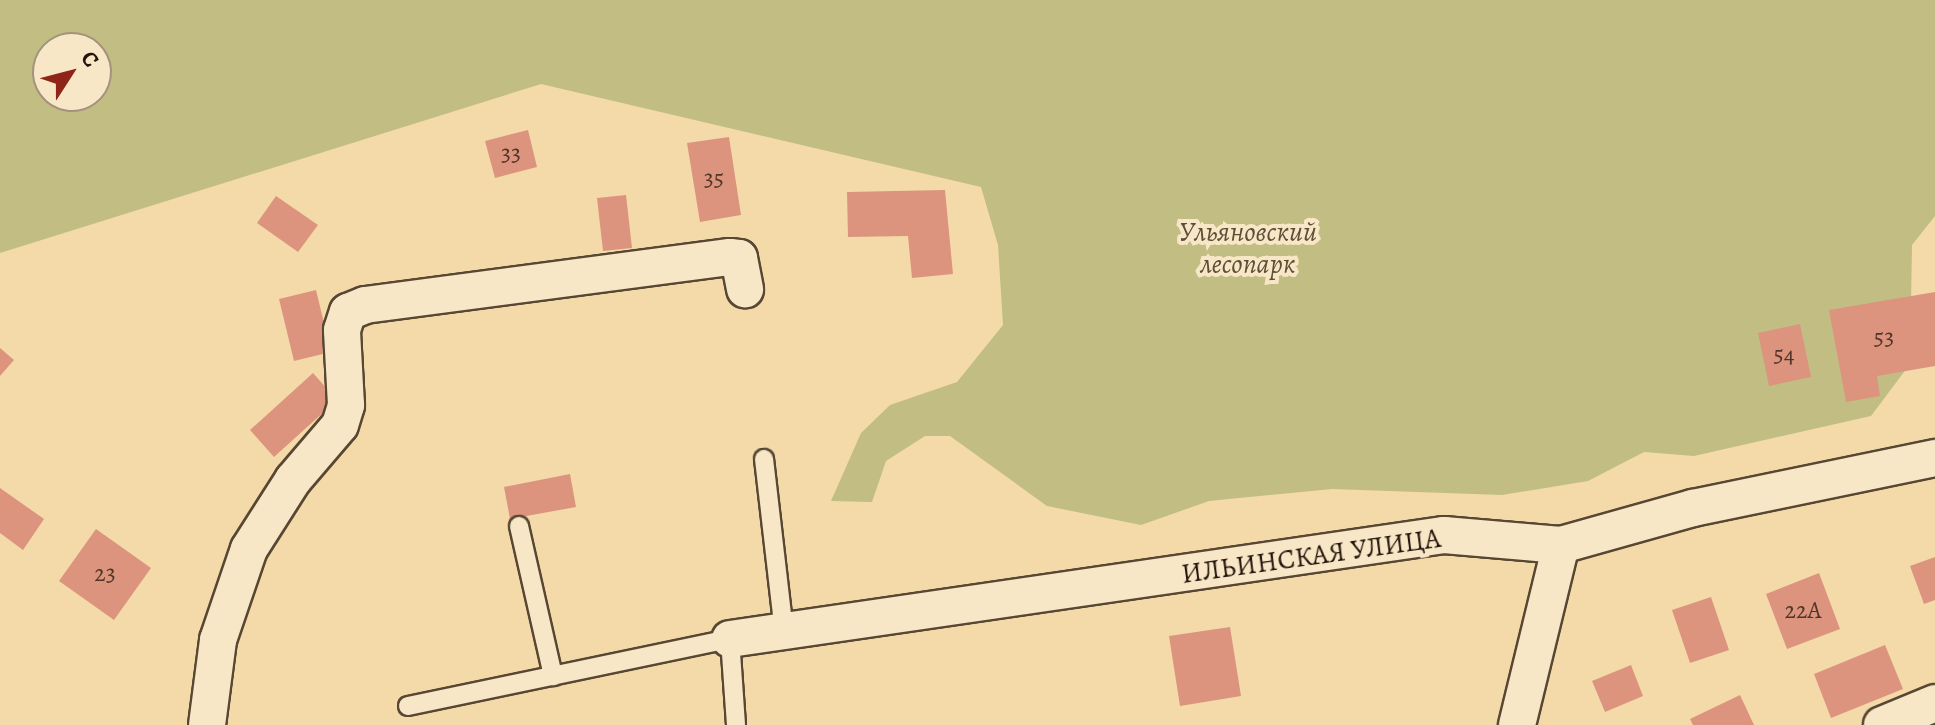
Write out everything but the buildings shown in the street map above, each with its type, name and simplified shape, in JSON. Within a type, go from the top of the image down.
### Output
[{"type":"street","points":[[207,725],[218,640],[249,549],[293,480],[340,425],[346,405],[342,330],[348,312],[365,305],[730,257],[739,258],[745,289]]},
{"type":"street","name":"ИЛЬИНСКАЯ УЛИЦА","points":[[730,639],[1444,535],[1561,545],[1693,508],[1935,458]]},
{"type":"street","points":[[1517,725],[1561,545]]},
{"type":"street","points":[[1882,725],[1935,703]]},
{"type":"lane","points":[[764,459],[784,631]]},
{"type":"lane","points":[[519,526],[553,676]]},
{"type":"lane","points":[[408,706],[730,639],[736,725]]},
{"type":"green space","name":"Ульяновский лесопарк","points":[[0,0],[1935,0],[1935,216],[1912,245],[1910,364],[1871,416],[1694,456],[1644,452],[1588,481],[1502,495],[1332,489],[1209,501],[1141,525],[1047,506],[950,436],[925,436],[886,461],[872,502],[831,501],[861,433],[890,405],[957,382],[1003,325],[998,245],[981,187],[541,84],[0,253]]}]
